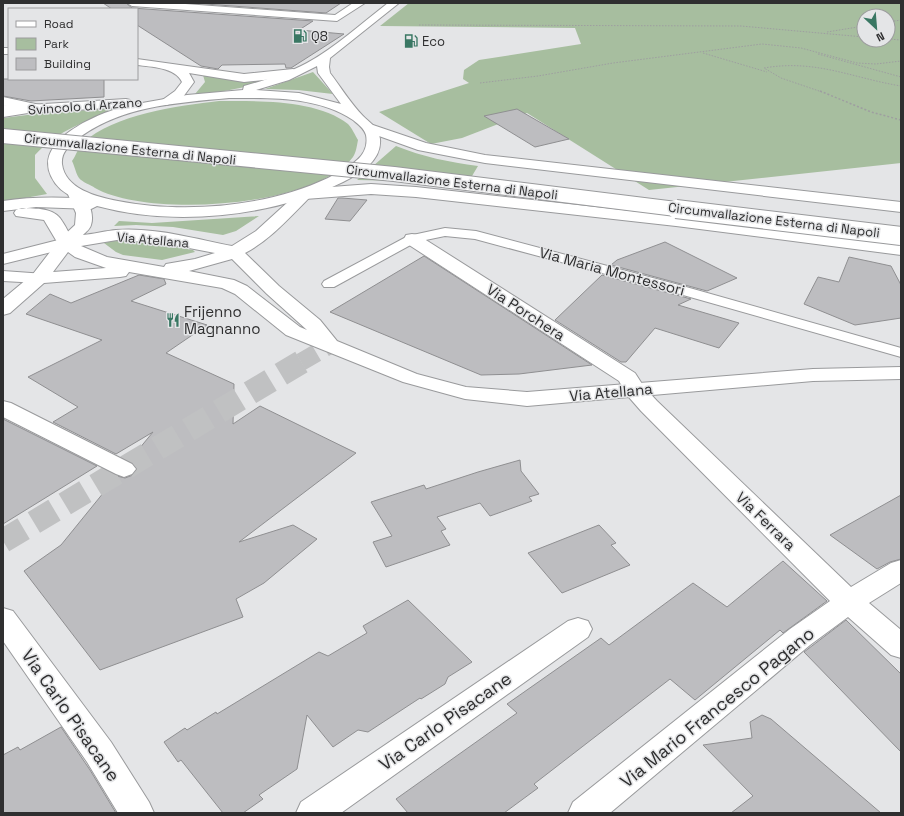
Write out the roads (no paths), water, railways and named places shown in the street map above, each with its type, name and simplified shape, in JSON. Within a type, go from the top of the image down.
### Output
[{"type":"main road","points":[[132,3],[337,18],[360,3]]},
{"type":"main road","points":[[229,94],[293,73],[324,57],[394,3]]},
{"type":"main road","points":[[324,57],[324,73],[358,118]]},
{"type":"main road","points":[[138,62],[244,78],[293,73]]},
{"type":"main road","points":[[167,100],[179,94],[188,82],[185,76],[169,67]]},
{"type":"main road","points":[[3,309],[40,278],[66,243],[83,226],[84,213],[77,198],[56,174],[54,162],[59,149],[71,136],[89,125],[112,115],[167,100],[229,94],[263,94],[295,97],[330,104],[358,118],[370,128],[423,147],[485,159],[901,208]]},
{"type":"main road","name":"Svincolo di Arzano","points":[[3,113],[32,109],[167,100]]},
{"type":"main road","points":[[3,101],[32,109]]},
{"type":"main road","points":[[3,110],[32,109]]},
{"type":"main road","name":"Circumvallazione Esterna di Napoli","points":[[3,127],[422,166],[901,224]]},
{"type":"main road","points":[[3,206],[77,198],[150,210],[189,211],[230,209],[269,203],[305,194],[335,182],[358,168],[370,154],[374,140],[370,128]]},
{"type":"main road","name":"Circumvallazione Esterna di Napoli","points":[[3,136],[394,174],[901,236]]},
{"type":"main road","points":[[234,252],[271,225],[305,194],[371,189],[416,192],[676,221],[901,250]]},
{"type":"main road","points":[[3,216],[30,213],[42,214],[50,217],[55,222],[58,231],[66,243]]},
{"type":"main road","name":"Via Atellana","points":[[66,243],[117,235],[138,236],[163,238],[234,252],[273,290],[313,324],[330,345]]},
{"type":"main road","name":"Via Porchera","points":[[412,239],[628,377],[635,390]]},
{"type":"main road","points":[[3,259],[66,243]]},
{"type":"main road","name":"Via Atellana","points":[[66,243],[81,253],[103,262],[228,284],[241,290],[293,331],[410,378],[465,393],[527,399],[812,375],[901,373]]},
{"type":"main road","name":"Via Atellana","points":[[3,276],[40,278],[152,271],[202,262],[234,252]]},
{"type":"main road","name":"Via Ferrara","points":[[635,390],[654,411],[849,602],[901,647]]},
{"type":"main road","points":[[3,408],[124,469]]},
{"type":"main road","name":"Via Mario Francesco Pagano","points":[[585,813],[800,637],[849,602],[901,570]]},
{"type":"main road","name":"Via Carlo Pisacane","points":[[3,619],[99,752],[136,813]]},
{"type":"main road","name":"Via Carlo Pisacane","points":[[313,813],[578,629]]},
{"type":"lane","name":"Via Maria Montessori","points":[[329,284],[412,239],[445,232],[476,235],[674,288],[901,353]]},
{"type":"tunnel","points":[[301,362],[330,345]]},
{"type":"tunnel","points":[[3,541],[303,361]]},
{"type":"place","name":"Q8","points":[[300,36]]},
{"type":"place","name":"Eco","points":[[411,41]]},
{"type":"place","name":"Frijenno Magnanno","points":[[173,320]]}]
